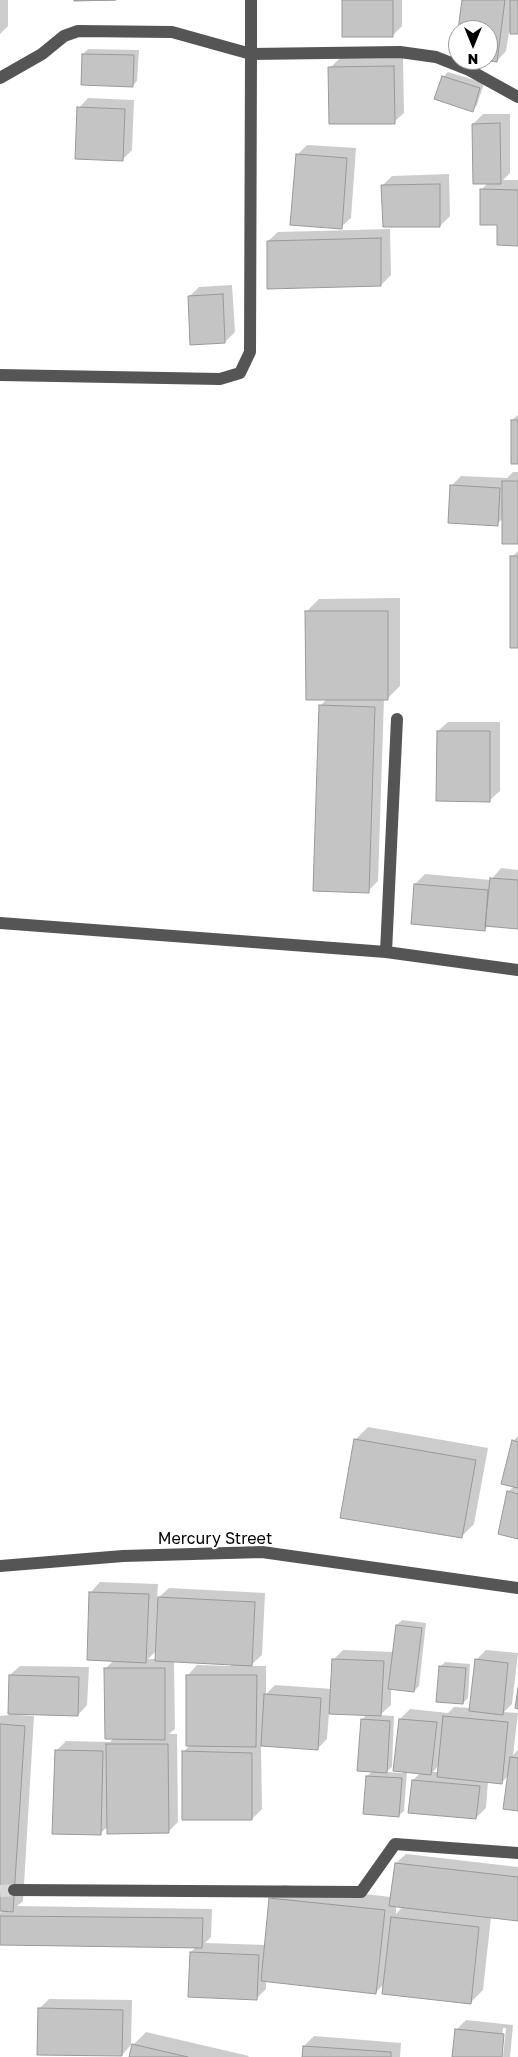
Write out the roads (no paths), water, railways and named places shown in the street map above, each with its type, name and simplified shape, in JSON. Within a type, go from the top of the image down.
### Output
[{"type":"street","points":[[0,375],[220,379],[240,373],[250,352],[251,0]]},
{"type":"street","points":[[0,78],[42,54],[64,36],[78,31],[172,32],[251,54],[400,52],[436,57],[470,70],[518,97]]},
{"type":"street","points":[[386,952],[397,719]]},
{"type":"street","points":[[0,923],[386,952],[518,970]]},
{"type":"street","name":"Mercury Street","points":[[0,1566],[123,1556],[262,1552],[518,1588]]},
{"type":"street","points":[[14,1890],[361,1892],[395,1844],[518,1853]]},
{"type":"tunnel","points":[[0,1891],[14,1890]]}]
